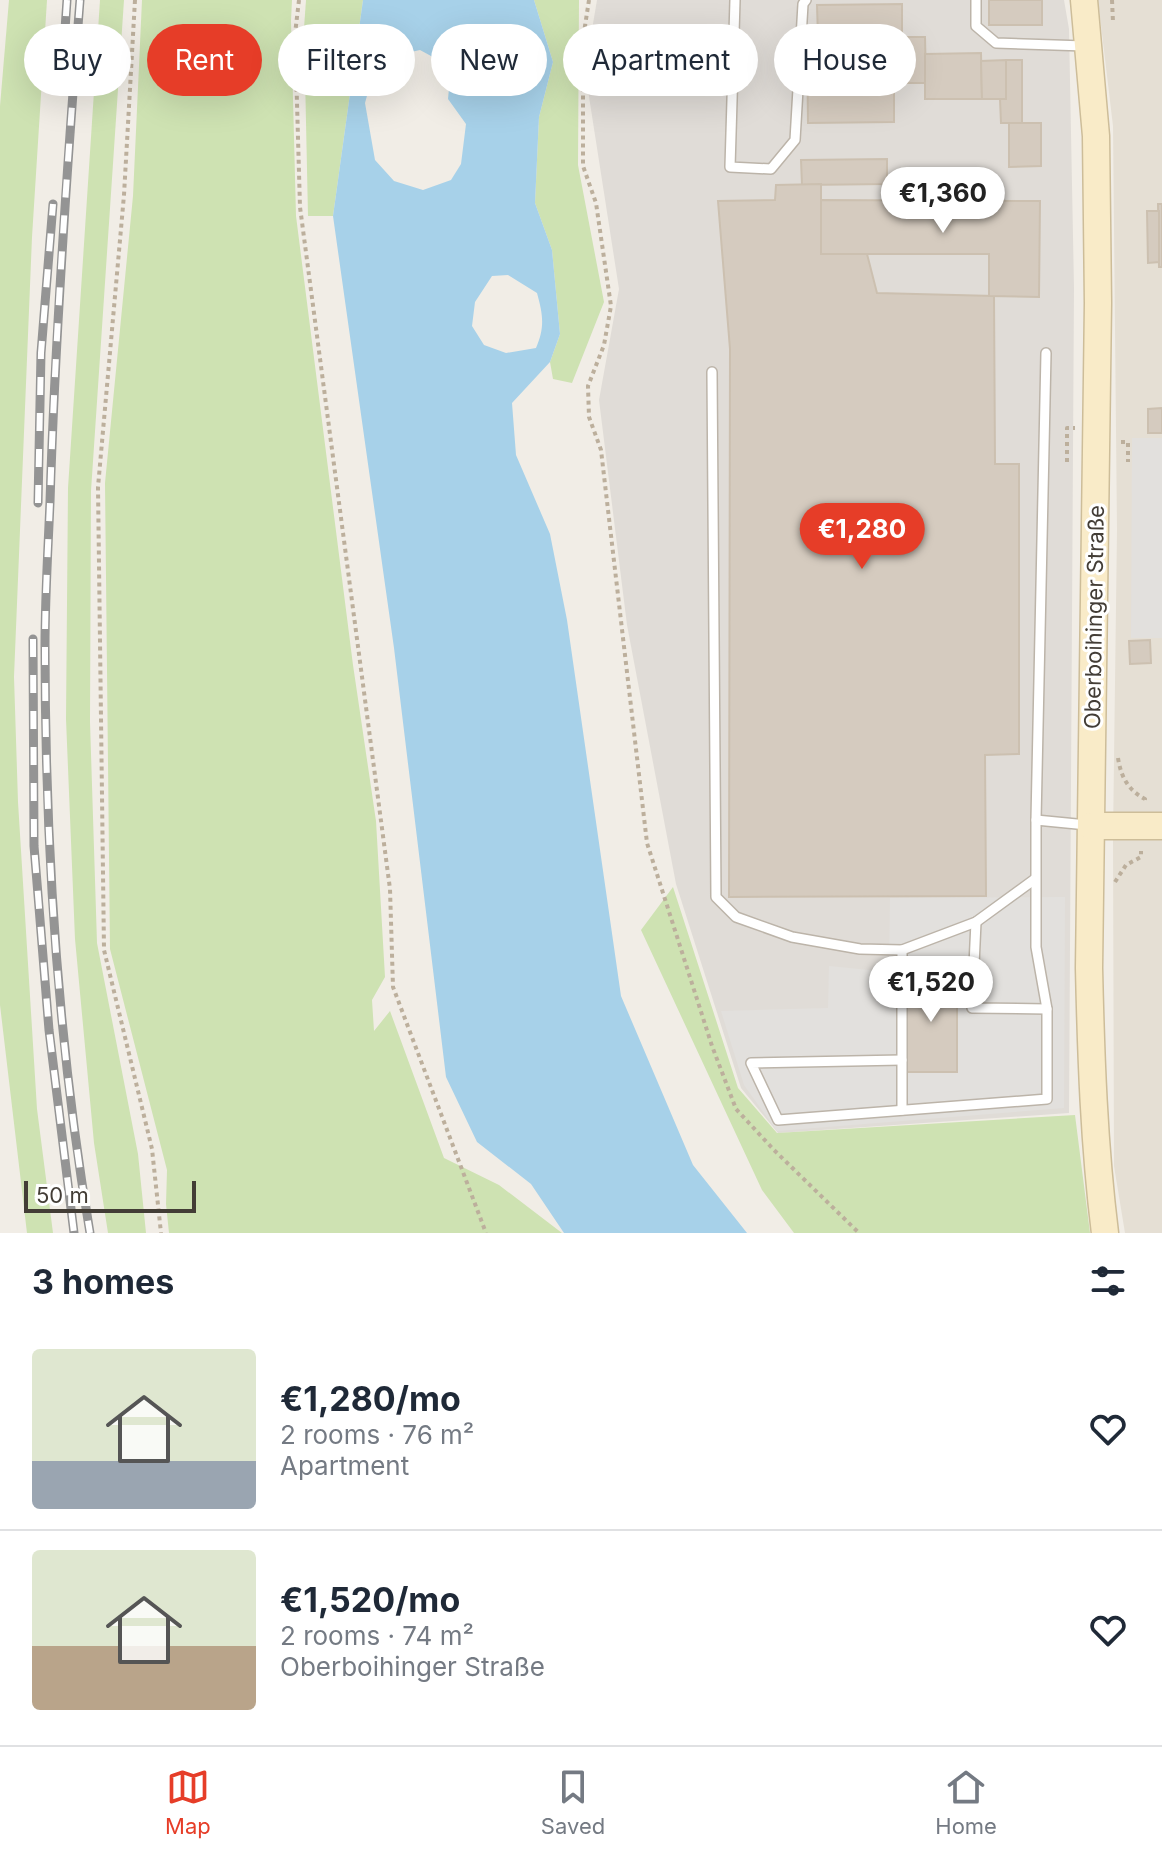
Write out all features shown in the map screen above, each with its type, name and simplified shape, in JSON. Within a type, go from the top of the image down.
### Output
[{"type":"main road","name":"Oberboihinger Straße","points":[[1084,0],[1096,136],[1098,303],[1089,968],[1091,1077],[1105,1233]]},
{"type":"main road","points":[[1091,826],[1162,826]]},
{"type":"lane","points":[[735,0],[730,167],[771,169],[795,140],[803,4],[806,0]]},
{"type":"lane","points":[[976,0],[976,26],[996,43],[1088,46]]},
{"type":"lane","points":[[902,1060],[751,1063],[778,1120],[1047,1099],[1047,1009],[1036,947],[1035,879],[1046,353]]},
{"type":"lane","points":[[712,372],[716,897],[736,917],[792,937],[860,949],[902,950],[976,922],[1035,879]]},
{"type":"lane","points":[[1036,820],[1091,826]]},
{"type":"lane","points":[[976,922],[972,1008],[1047,1009]]},
{"type":"lane","points":[[902,950],[902,1110]]},
{"type":"path","points":[[135,0],[124,195],[98,487],[104,950],[152,1149],[161,1233]]},
{"type":"path","points":[[299,0],[295,34],[300,207],[390,889],[393,987],[486,1233]]},
{"type":"path","points":[[589,0],[583,39],[583,166],[596,203],[611,306],[604,345],[588,386],[589,417],[601,450],[647,843],[712,1046],[736,1109],[859,1233]]},
{"type":"path","points":[[1067,428],[1067,462]]},
{"type":"path","points":[[1118,442],[1128,442],[1128,462]]},
{"type":"shaded area","points":[[597,0],[1064,0],[1069,29],[1074,288],[1069,1113],[778,1133],[741,1088],[676,884],[627,625],[599,400],[619,289],[589,96],[758,96],[758,24],[593,24]]},
{"type":"shaded area","points":[[1098,0],[1162,0],[1162,1233],[1125,1233],[1114,1166],[1113,837],[1117,530],[1113,126]]},
{"type":"shaded area","points":[[1132,438],[1162,438],[1162,638],[1131,638]]},
{"type":"shaded area","points":[[1065,897],[1064,1108],[777,1131],[744,1085],[721,1011],[828,1008],[829,966],[889,972],[890,898]]},
{"type":"green space","points":[[9,0],[47,0],[45,24],[24,24],[24,96],[41,96],[14,677],[18,802],[37,1109],[53,1233],[27,1233],[0,1005],[0,106]]},
{"type":"green space","points":[[100,0],[124,0],[122,24],[98,24]]},
{"type":"green space","points":[[142,0],[292,0],[291,24],[278,24],[278,96],[293,96],[296,216],[376,821],[385,977],[372,1000],[374,1031],[390,1011],[444,1158],[499,1185],[562,1233],[169,1233],[167,1170],[110,949],[105,483],[133,196]]},
{"type":"green space","points":[[306,0],[363,0],[360,24],[304,24]]},
{"type":"green space","points":[[534,0],[579,0],[579,24],[563,24],[563,96],[578,96],[578,165],[604,302],[572,383],[553,379],[550,362],[560,334],[552,250],[535,203],[539,117],[544,96],[547,96],[553,62],[547,42],[547,24],[541,24]]},
{"type":"green space","points":[[94,96],[118,96],[91,491],[90,722],[97,943],[138,1154],[146,1233],[108,1233],[94,1143],[75,939],[66,719],[68,488]]},
{"type":"green space","points":[[305,96],[350,96],[333,216],[308,216]]},
{"type":"green space","points":[[673,887],[738,1088],[777,1133],[1075,1115],[1090,1233],[794,1233],[762,1190],[641,930]]},
{"type":"water","points":[[363,0],[534,0],[541,24],[431,24],[431,56],[420,50],[415,51],[415,24],[360,24]]},
{"type":"water","points":[[547,42],[553,62],[547,86]]},
{"type":"water","points":[[350,96],[367,96],[365,103],[375,160],[394,181],[423,190],[451,180],[461,164],[466,124],[448,96],[544,96],[539,117],[535,203],[552,250],[560,334],[550,362],[512,403],[516,455],[550,534],[567,620],[621,996],[693,1165],[747,1233],[564,1233],[531,1184],[477,1142],[446,1077],[394,648],[333,216]],"holes":[[[508,275],[537,293],[542,321],[536,348],[506,353],[484,345],[472,326],[475,302],[492,276]]]},
{"type":"building","points":[[989,0],[1042,0],[1042,25],[989,25]]},
{"type":"building","points":[[902,4],[902,24],[818,24],[817,5]]},
{"type":"building","points":[[916,37],[925,37],[926,83],[916,83]]},
{"type":"building","points":[[981,53],[982,99],[925,99],[925,54]]},
{"type":"building","points":[[1006,60],[1006,99],[982,99],[981,61]]},
{"type":"building","points":[[1006,60],[1022,60],[1022,123],[1001,123],[1000,99],[1006,99]]},
{"type":"building","points":[[808,96],[894,96],[894,122],[808,123]]},
{"type":"building","points":[[1009,123],[1041,123],[1041,166],[1009,167]]},
{"type":"building","points":[[887,159],[887,184],[802,185],[801,160]]},
{"type":"building","points":[[821,184],[821,254],[867,254],[877,293],[994,296],[995,464],[1019,464],[1019,754],[985,755],[986,896],[729,897],[730,349],[718,201],[775,200],[776,185]]},
{"type":"building","points":[[821,200],[1040,201],[1039,297],[989,296],[989,254],[821,254]]},
{"type":"building","points":[[1158,204],[1162,204],[1162,267],[1159,267]]},
{"type":"building","points":[[1147,211],[1159,211],[1159,262],[1148,263]]},
{"type":"building","points":[[1162,408],[1162,433],[1148,433],[1148,409]]},
{"type":"building","points":[[1150,640],[1151,663],[1130,664],[1129,641]]},
{"type":"building","points":[[906,976],[957,976],[957,1072],[905,1072]]},
{"type":"railway","points":[[65,24],[67,0]]},
{"type":"railway","points":[[80,0],[55,377],[46,610],[46,719],[47,793],[61,1014],[90,1233]]},
{"type":"railway","points":[[38,503],[41,353],[53,204]]},
{"type":"railway","points":[[33,639],[34,846],[49,1030],[74,1233]]}]
